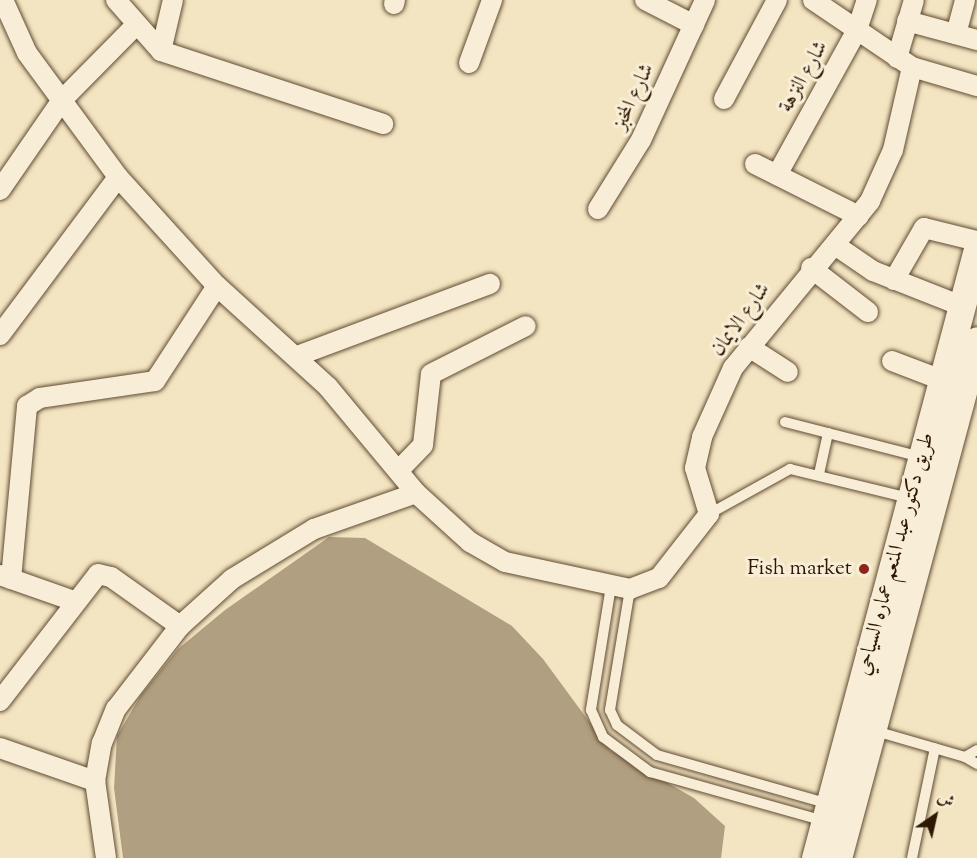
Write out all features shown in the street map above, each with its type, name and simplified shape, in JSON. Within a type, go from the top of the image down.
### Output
[{"type":"main road","name":"طريق دكتور عبد المنعم عماره السياحي","points":[[815,858],[977,249]]},
{"type":"main road","name":"طريق دكتور عبد المنعم عماره السياحي","points":[[838,858],[977,340]]},
{"type":"street","points":[[3,0],[27,53],[118,177],[218,286],[297,357],[400,469],[416,493],[470,542],[505,562],[620,588],[659,578],[710,514]]},
{"type":"street","points":[[116,0],[135,26],[161,51],[383,124]]},
{"type":"street","points":[[161,51],[173,0]]},
{"type":"street","points":[[469,63],[492,0]]},
{"type":"street","points":[[645,0],[694,25]]},
{"type":"street","name":"شارع المخبز","points":[[598,209],[641,140],[705,0]]},
{"type":"street","points":[[724,99],[777,0]]},
{"type":"street","points":[[813,0],[904,63],[977,86]]},
{"type":"street","name":"شارع النزهة","points":[[777,175],[857,30],[867,0]]},
{"type":"street","name":"شارع الايمان","points":[[710,514],[695,468],[702,437],[749,347],[812,268],[859,216],[888,168],[904,63],[907,21],[914,0]]},
{"type":"street","points":[[956,34],[965,0]]},
{"type":"street","points":[[907,21],[977,40]]},
{"type":"street","points":[[0,190],[62,100],[135,26]]},
{"type":"street","points":[[754,164],[859,216]]},
{"type":"street","points":[[0,335],[118,177]]},
{"type":"street","points":[[894,280],[924,228],[977,241]]},
{"type":"street","points":[[835,245],[894,280],[962,306]]},
{"type":"street","points":[[812,268],[868,312]]},
{"type":"street","points":[[297,357],[490,284]]},
{"type":"street","points":[[75,601],[5,577],[27,406],[40,398],[155,381],[218,286]]},
{"type":"street","points":[[400,469],[423,445],[431,374],[526,326]]},
{"type":"street","points":[[749,347],[788,372]]},
{"type":"street","points":[[892,361],[942,380]]},
{"type":"street","points":[[106,858],[95,781],[102,743],[116,709],[180,626],[278,547],[346,515],[416,493]]},
{"type":"street","points":[[0,701],[92,578],[105,574],[180,626]]},
{"type":"street","points":[[0,748],[95,781]]},
{"type":"lane","points":[[785,422],[921,458]]},
{"type":"lane","points":[[819,474],[828,433]]},
{"type":"lane","points":[[710,514],[790,469],[819,474],[910,498]]},
{"type":"lane","points":[[620,588],[610,710],[626,734],[666,758],[827,813]]},
{"type":"lane","points":[[620,588],[591,710],[596,728],[613,747],[650,772],[827,813]]},
{"type":"lane","points":[[872,730],[965,757],[977,764]]},
{"type":"lane","points":[[613,747],[626,734]]},
{"type":"lane","points":[[912,858],[935,748]]},
{"type":"lane","points":[[965,757],[977,750]]},
{"type":"shaded area","points":[[329,537],[365,538],[512,626],[543,659],[610,750],[694,798],[725,826],[721,858],[123,858],[114,788],[117,736],[141,695],[178,649],[225,610]]},
{"type":"place","name":"Fish market","points":[[864,569]]}]
